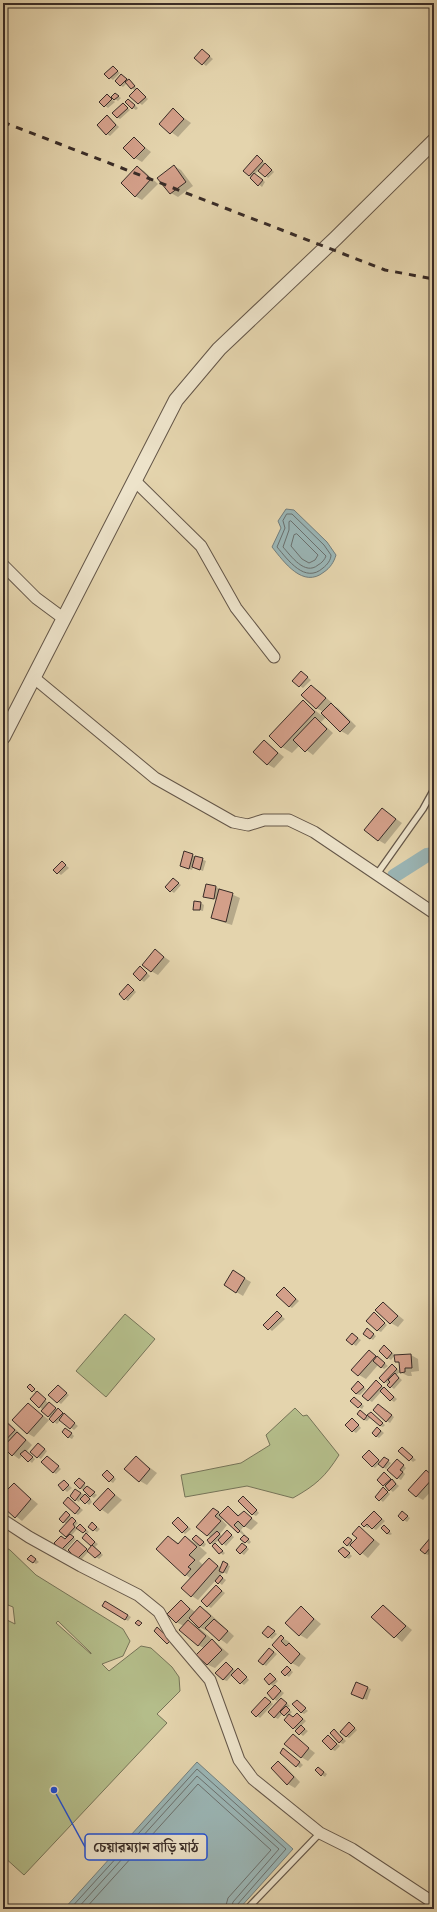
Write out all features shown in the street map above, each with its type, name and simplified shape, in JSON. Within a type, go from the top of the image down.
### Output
[{"type":"street","points":[[3,737],[176,400],[219,349],[336,238],[434,141]]},
{"type":"street","points":[[134,480],[201,546],[236,608],[274,656]]},
{"type":"street","points":[[3,564],[36,598],[63,618]]},
{"type":"street","points":[[33,677],[155,778],[233,822],[248,825],[264,820],[289,820],[314,832],[414,898],[434,913]]},
{"type":"street","points":[[3,1520],[29,1537],[81,1566],[138,1595],[159,1612],[171,1634],[210,1680],[239,1760],[253,1779],[320,1833],[352,1849],[434,1903]]},
{"type":"lane","points":[[377,874],[434,789]]},
{"type":"lane","points":[[247,1909],[320,1833]]},
{"type":"green space","points":[[125,1314],[155,1339],[106,1397],[76,1371]]},
{"type":"green space","points":[[295,1408],[303,1416],[307,1415],[339,1455],[324,1475],[308,1489],[293,1498],[247,1486],[185,1497],[181,1475],[241,1463],[270,1445],[266,1435]]},
{"type":"green space","points":[[3,1546],[10,1550],[36,1575],[123,1629],[130,1641],[123,1656],[102,1664],[109,1671],[141,1646],[151,1648],[172,1667],[179,1677],[180,1691],[157,1714],[167,1723],[24,1875],[3,1856],[3,1618],[15,1624],[13,1607],[3,1603]],"holes":[[[58,1621],[91,1654],[56,1623]]]},
{"type":"water","points":[[286,509],[294,510],[327,542],[336,555],[333,562],[324,572],[316,576],[301,576],[282,560],[272,547],[281,528],[278,521]]},
{"type":"water","points":[[197,1762],[293,1849],[239,1909],[64,1909]]},
{"type":"building","points":[[202,49],[210,56],[202,65],[194,58]]},
{"type":"building","points":[[113,66],[118,71],[109,79],[104,74]]},
{"type":"building","points":[[121,74],[127,79],[120,86],[115,81]]},
{"type":"building","points":[[129,79],[135,86],[131,89],[125,82]]},
{"type":"building","points":[[137,88],[146,97],[138,104],[129,96]]},
{"type":"building","points":[[115,93],[119,96],[114,100],[111,97]]},
{"type":"building","points":[[107,94],[112,99],[104,107],[99,102]]},
{"type":"building","points":[[128,99],[135,105],[132,109],[125,102]]},
{"type":"building","points":[[123,103],[128,108],[117,118],[112,113]]},
{"type":"building","points":[[173,108],[184,119],[170,134],[159,124]]},
{"type":"building","points":[[107,115],[116,125],[106,135],[97,125]]},
{"type":"building","points":[[134,137],[145,148],[134,159],[123,148]]},
{"type":"building","points":[[257,155],[263,161],[249,176],[243,171]]},
{"type":"building","points":[[265,163],[272,170],[265,177],[258,171]]},
{"type":"building","points":[[174,165],[186,182],[170,194],[157,178]]},
{"type":"building","points":[[137,166],[151,179],[135,197],[121,183]]},
{"type":"building","points":[[254,173],[263,180],[258,186],[250,178]]},
{"type":"building","points":[[301,671],[308,677],[299,687],[292,681]]},
{"type":"building","points":[[311,685],[326,698],[316,709],[301,695]]},
{"type":"building","points":[[303,700],[315,712],[281,748],[269,736]]},
{"type":"building","points":[[331,703],[350,722],[340,732],[321,713]]},
{"type":"building","points":[[315,717],[327,729],[305,752],[293,740]]},
{"type":"building","points":[[264,740],[278,753],[267,765],[253,752]]},
{"type":"building","points":[[382,808],[396,819],[378,841],[364,830]]},
{"type":"building","points":[[184,851],[193,854],[189,869],[180,866]]},
{"type":"building","points":[[195,856],[203,858],[200,870],[192,867]]},
{"type":"building","points":[[62,861],[66,865],[57,874],[53,870]]},
{"type":"building","points":[[173,878],[179,883],[170,892],[165,887]]},
{"type":"building","points":[[206,884],[216,886],[214,899],[203,897]]},
{"type":"building","points":[[219,889],[233,893],[226,922],[211,918]]},
{"type":"building","points":[[194,901],[201,902],[200,910],[193,910]]},
{"type":"building","points":[[155,949],[164,957],[151,972],[142,965]]},
{"type":"building","points":[[140,966],[147,973],[140,981],[133,974]]},
{"type":"building","points":[[128,984],[134,990],[124,1000],[119,994]]},
{"type":"building","points":[[233,1270],[245,1278],[236,1293],[224,1285]]},
{"type":"building","points":[[284,1287],[296,1299],[289,1307],[276,1295]]},
{"type":"building","points":[[383,1302],[398,1316],[390,1324],[375,1310]]},
{"type":"building","points":[[277,1311],[282,1316],[268,1330],[263,1325]]},
{"type":"building","points":[[374,1312],[385,1323],[377,1331],[366,1321]]},
{"type":"building","points":[[367,1328],[374,1334],[370,1339],[363,1334]]},
{"type":"building","points":[[352,1333],[358,1338],[352,1345],[346,1340]]},
{"type":"building","points":[[384,1345],[392,1353],[387,1359],[379,1351]]},
{"type":"building","points":[[369,1350],[376,1356],[358,1376],[351,1370]]},
{"type":"building","points":[[411,1354],[412,1368],[405,1368],[405,1372],[400,1373],[399,1362],[395,1362],[394,1355]]},
{"type":"building","points":[[377,1356],[385,1363],[381,1368],[373,1361]]},
{"type":"building","points":[[392,1364],[397,1369],[384,1383],[379,1378]]},
{"type":"building","points":[[395,1373],[399,1378],[390,1388],[387,1385],[390,1382],[388,1380]]},
{"type":"building","points":[[376,1380],[382,1386],[368,1401],[362,1396]]},
{"type":"building","points":[[358,1381],[364,1387],[356,1394],[351,1389]]},
{"type":"building","points":[[30,1384],[35,1389],[32,1392],[27,1387]]},
{"type":"building","points":[[58,1385],[67,1393],[57,1403],[48,1395]]},
{"type":"building","points":[[384,1387],[394,1397],[390,1401],[380,1391]]},
{"type":"building","points":[[37,1391],[46,1399],[39,1408],[30,1399]]},
{"type":"building","points":[[354,1397],[362,1404],[358,1408],[350,1401]]},
{"type":"building","points":[[49,1402],[56,1408],[48,1417],[41,1411]]},
{"type":"building","points":[[28,1403],[43,1416],[27,1434],[12,1420]]},
{"type":"building","points":[[378,1404],[392,1415],[386,1422],[373,1410]]},
{"type":"building","points":[[58,1408],[63,1413],[53,1423],[49,1419]]},
{"type":"building","points":[[360,1410],[367,1416],[364,1420],[357,1414]]},
{"type":"building","points":[[371,1412],[383,1423],[380,1426],[367,1415]]},
{"type":"building","points":[[64,1413],[75,1423],[70,1429],[59,1420]]},
{"type":"building","points":[[352,1418],[359,1425],[352,1432],[345,1425]]},
{"type":"building","points":[[3,1419],[15,1430],[3,1443]]},
{"type":"building","points":[[377,1427],[381,1431],[376,1437],[372,1433]]},
{"type":"building","points":[[65,1428],[72,1433],[68,1438],[62,1432]]},
{"type":"building","points":[[17,1432],[26,1440],[12,1456],[3,1447]]},
{"type":"building","points":[[38,1443],[45,1449],[37,1458],[30,1452]]},
{"type":"building","points":[[402,1447],[413,1457],[409,1461],[398,1451]]},
{"type":"building","points":[[25,1450],[33,1457],[28,1462],[20,1454]]},
{"type":"building","points":[[369,1450],[379,1460],[372,1467],[362,1457]]},
{"type":"building","points":[[47,1456],[59,1466],[53,1473],[41,1462]]},
{"type":"building","points":[[136,1456],[150,1469],[139,1482],[124,1469]]},
{"type":"building","points":[[384,1457],[389,1460],[383,1468],[378,1464]]},
{"type":"building","points":[[397,1459],[404,1465],[400,1470],[403,1472],[397,1479],[387,1470]]},
{"type":"building","points":[[107,1470],[114,1477],[109,1482],[102,1475]]},
{"type":"building","points":[[426,1470],[434,1477],[416,1497],[408,1490]]},
{"type":"building","points":[[384,1472],[391,1479],[383,1486],[377,1480]]},
{"type":"building","points":[[79,1478],[85,1483],[80,1489],[74,1483]]},
{"type":"building","points":[[392,1479],[396,1484],[389,1491],[385,1486]]},
{"type":"building","points":[[64,1480],[69,1485],[63,1491],[58,1485]]},
{"type":"building","points":[[14,1483],[31,1499],[15,1518],[3,1507],[3,1494]]},
{"type":"building","points":[[87,1486],[95,1492],[90,1497],[83,1490]]},
{"type":"building","points":[[383,1487],[388,1492],[379,1501],[375,1497]]},
{"type":"building","points":[[108,1488],[115,1495],[100,1511],[93,1504]]},
{"type":"building","points":[[75,1489],[81,1493],[75,1501],[70,1496]]},
{"type":"building","points":[[85,1494],[90,1499],[85,1504],[80,1499]]},
{"type":"building","points":[[243,1496],[257,1510],[252,1515],[238,1501]]},
{"type":"building","points":[[68,1497],[80,1508],[75,1514],[63,1503]]},
{"type":"building","points":[[228,1506],[238,1516],[244,1511],[252,1518],[244,1527],[238,1521],[234,1525],[240,1531],[238,1533],[219,1515]]},
{"type":"building","points":[[213,1508],[219,1512],[215,1516],[221,1521],[207,1536],[196,1527]]},
{"type":"building","points":[[66,1511],[70,1515],[63,1523],[59,1519]]},
{"type":"building","points":[[374,1511],[382,1519],[372,1529],[367,1524],[364,1527],[361,1524]]},
{"type":"building","points":[[402,1511],[408,1516],[403,1521],[398,1516]]},
{"type":"building","points":[[72,1517],[76,1521],[73,1524],[75,1527],[66,1537],[59,1531]]},
{"type":"building","points":[[178,1517],[188,1527],[182,1533],[172,1523]]},
{"type":"building","points":[[92,1522],[97,1527],[93,1531],[88,1527]]},
{"type":"building","points":[[80,1524],[86,1530],[83,1533],[76,1528]]},
{"type":"building","points":[[384,1525],[390,1531],[387,1534],[381,1528]]},
{"type":"building","points":[[359,1526],[374,1540],[360,1555],[350,1545],[357,1538],[352,1534]]},
{"type":"building","points":[[227,1530],[232,1535],[222,1545],[218,1540]]},
{"type":"building","points":[[217,1531],[220,1534],[210,1544],[207,1540]]},
{"type":"building","points":[[86,1533],[95,1542],[91,1546],[82,1538]]},
{"type":"building","points":[[70,1534],[74,1537],[61,1550],[54,1543],[61,1536],[65,1539]]},
{"type":"building","points":[[196,1535],[204,1542],[200,1546],[192,1539]]},
{"type":"building","points":[[244,1535],[249,1539],[245,1543],[240,1539]]},
{"type":"building","points":[[168,1536],[178,1544],[185,1536],[197,1547],[189,1555],[195,1560],[188,1567],[191,1569],[185,1576],[156,1549]]},
{"type":"building","points":[[348,1537],[352,1540],[347,1546],[343,1542]]},
{"type":"building","points":[[431,1537],[434,1539],[434,1543],[425,1554],[420,1550]]},
{"type":"building","points":[[77,1540],[87,1549],[77,1559],[68,1550]]},
{"type":"building","points":[[215,1543],[223,1551],[219,1554],[212,1546]]},
{"type":"building","points":[[242,1543],[247,1547],[240,1554],[236,1550]]},
{"type":"building","points":[[92,1545],[101,1553],[95,1558],[87,1551]]},
{"type":"building","points":[[343,1547],[350,1553],[345,1558],[338,1551]]},
{"type":"building","points":[[31,1555],[36,1559],[33,1563],[27,1559]]},
{"type":"building","points":[[209,1558],[218,1566],[191,1597],[181,1588]]},
{"type":"building","points":[[223,1561],[228,1564],[223,1573],[219,1571]]},
{"type":"building","points":[[220,1575],[223,1578],[218,1584],[215,1581]]},
{"type":"building","points":[[216,1585],[222,1591],[207,1607],[201,1601]]},
{"type":"building","points":[[181,1600],[190,1609],[176,1623],[167,1614]]},
{"type":"building","points":[[105,1601],[128,1615],[125,1620],[102,1606]]},
{"type":"building","points":[[383,1605],[406,1626],[394,1638],[371,1617]]},
{"type":"building","points":[[200,1606],[211,1616],[199,1628],[189,1618]]},
{"type":"building","points":[[301,1606],[314,1619],[299,1636],[285,1623]]},
{"type":"building","points":[[214,1619],[228,1631],[219,1641],[205,1628]]},
{"type":"building","points":[[138,1620],[142,1623],[139,1626],[135,1623]]},
{"type":"building","points":[[188,1620],[206,1636],[198,1646],[179,1630]]},
{"type":"building","points":[[268,1626],[275,1631],[268,1638],[262,1633]]},
{"type":"building","points":[[157,1627],[171,1640],[167,1644],[154,1631]]},
{"type":"building","points":[[281,1635],[284,1638],[281,1641],[286,1646],[289,1643],[300,1654],[291,1664],[272,1645]]},
{"type":"building","points":[[212,1639],[222,1650],[207,1665],[196,1655]]},
{"type":"building","points":[[269,1648],[274,1652],[263,1665],[258,1661]]},
{"type":"building","points":[[226,1662],[233,1669],[223,1680],[215,1673]]},
{"type":"building","points":[[287,1666],[291,1670],[285,1676],[281,1672]]},
{"type":"building","points":[[238,1668],[247,1677],[240,1684],[231,1675]]},
{"type":"building","points":[[270,1673],[276,1679],[269,1685],[264,1679]]},
{"type":"building","points":[[356,1682],[368,1687],[363,1699],[351,1694]]},
{"type":"building","points":[[275,1685],[281,1691],[273,1700],[267,1693]]},
{"type":"building","points":[[265,1697],[271,1702],[256,1717],[251,1712]]},
{"type":"building","points":[[281,1698],[287,1703],[274,1718],[268,1712]]},
{"type":"building","points":[[297,1700],[306,1708],[301,1713],[292,1704]]},
{"type":"building","points":[[286,1706],[290,1710],[284,1716],[280,1712]]},
{"type":"building","points":[[297,1713],[303,1719],[293,1729],[284,1720],[289,1714],[293,1717]]},
{"type":"building","points":[[349,1722],[355,1728],[346,1737],[340,1732]]},
{"type":"building","points":[[301,1725],[305,1729],[299,1735],[295,1731]]},
{"type":"building","points":[[334,1729],[343,1739],[339,1743],[330,1733]]},
{"type":"building","points":[[293,1734],[309,1748],[301,1758],[284,1744]]},
{"type":"building","points":[[328,1735],[337,1744],[331,1750],[322,1741]]},
{"type":"building","points":[[283,1748],[300,1762],[296,1767],[280,1753]]},
{"type":"building","points":[[278,1761],[294,1777],[287,1785],[271,1768]]},
{"type":"building","points":[[318,1767],[324,1772],[321,1776],[315,1770]]},
{"type":"waterway","points":[[394,876],[427,855],[434,854]]},
{"type":"railway","points":[[3,122],[385,270],[434,279]]},
{"type":"place","name":"চেয়ারম্যান বাড়ি মাঠ","points":[[54,1790]]}]
